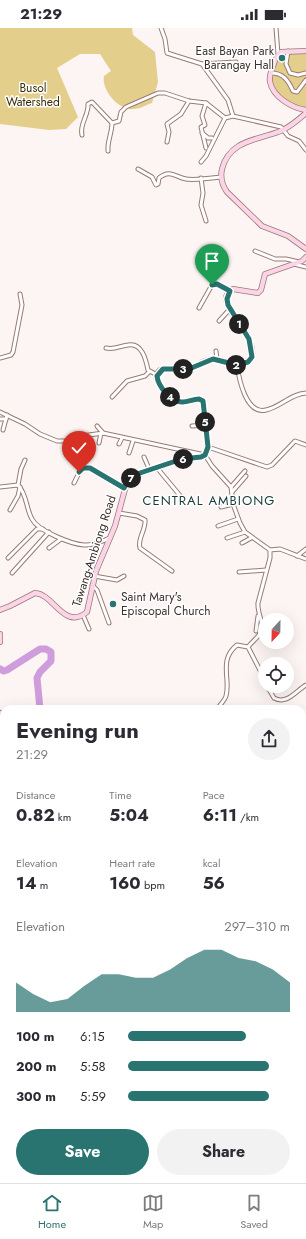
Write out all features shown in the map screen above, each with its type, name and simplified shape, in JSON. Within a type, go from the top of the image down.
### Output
[{"type":"main road","points":[[306,51],[280,52],[271,73],[270,83],[282,100],[306,112]]},
{"type":"main road","points":[[306,112],[283,130],[249,140],[236,148],[226,160],[221,177],[227,192],[258,223],[288,236],[306,249]]},
{"type":"main road","points":[[205,455],[208,447],[204,404],[201,400],[196,399],[182,402],[174,400],[163,389],[157,376],[163,369],[189,369],[211,359],[217,359],[237,365],[248,362],[253,354],[249,339],[228,308],[227,299],[230,291],[237,289],[258,293],[261,290],[265,274],[279,271],[299,262],[306,257]]},
{"type":"main road","name":"Tawang-Ambiong Road","points":[[0,610],[34,593],[42,595],[66,615],[75,617],[83,615],[88,608],[94,576],[119,513],[124,488],[127,482],[132,477],[158,469],[182,459],[201,457],[205,455]]},
{"type":"main road","points":[[0,634],[0,642]]},
{"type":"street","points":[[162,28],[167,53],[202,64],[236,62]]},
{"type":"street","points":[[276,28],[278,54]]},
{"type":"street","points":[[288,51],[286,64],[290,72],[298,75],[306,73]]},
{"type":"street","points":[[202,64],[228,100],[232,116]]},
{"type":"street","points":[[271,73],[280,74],[285,77],[293,91],[297,92],[306,80]]},
{"type":"street","points":[[112,123],[119,121],[121,112],[126,107],[158,93],[165,93],[189,101],[206,103],[225,118]]},
{"type":"street","points":[[167,142],[169,132],[168,124],[181,114],[189,101]]},
{"type":"street","points":[[82,135],[82,126],[90,102],[96,104],[112,123],[112,132],[107,145],[108,152]]},
{"type":"street","points":[[206,103],[202,116],[205,125],[201,127],[206,148]]},
{"type":"street","points":[[201,162],[206,156],[225,118],[232,116],[281,127],[288,136],[299,141],[306,150]]},
{"type":"street","points":[[201,132],[208,138],[212,138]]},
{"type":"street","points":[[138,169],[152,177],[156,185],[158,184],[160,178],[165,174],[177,174],[188,180],[221,177]]},
{"type":"street","points":[[201,178],[204,193],[202,205],[206,221]]},
{"type":"street","points":[[255,251],[275,259],[286,258],[299,262]]},
{"type":"street","points":[[293,264],[306,267]]},
{"type":"street","points":[[199,308],[212,285],[217,284],[230,291]]},
{"type":"street","points":[[0,358],[10,355],[12,352],[22,305],[20,294]]},
{"type":"street","points":[[219,321],[228,308]]},
{"type":"street","points":[[106,348],[115,349],[130,344],[135,346],[146,360],[149,372],[157,376]]},
{"type":"street","points":[[216,351],[217,359]]},
{"type":"street","points":[[237,365],[243,392],[251,404],[259,409],[268,410],[292,396],[306,393]]},
{"type":"street","points":[[112,397],[127,381],[145,376],[149,372]]},
{"type":"street","points":[[0,412],[25,424],[40,434],[57,441],[66,441],[82,436],[102,433],[205,455],[212,466],[231,487],[233,504],[238,519],[245,532],[251,538],[270,550],[280,549],[306,559]]},
{"type":"street","points":[[3,430],[7,415]]},
{"type":"street","points":[[0,419],[6,419]]},
{"type":"street","points":[[192,426],[206,425]]},
{"type":"street","points":[[97,426],[102,433]]},
{"type":"street","points":[[99,443],[102,433]]},
{"type":"street","points":[[119,444],[122,438]]},
{"type":"street","points":[[129,453],[134,441]]},
{"type":"street","points":[[208,447],[267,467],[272,465],[295,441],[306,444]]},
{"type":"street","points":[[144,457],[150,471]]},
{"type":"street","points":[[10,510],[18,496],[21,469],[25,460]]},
{"type":"street","points":[[74,483],[81,469],[90,468],[124,488]]},
{"type":"street","points":[[158,469],[182,498]]},
{"type":"street","points":[[231,487],[245,471]]},
{"type":"street","points":[[232,492],[246,476]]},
{"type":"street","points":[[0,487],[19,486]]},
{"type":"street","points":[[19,486],[34,523],[61,539],[84,546],[100,543],[110,538]]},
{"type":"street","points":[[220,507],[233,504]]},
{"type":"street","points":[[119,513],[137,516],[145,520],[145,528],[139,542],[140,548],[172,571]]},
{"type":"street","points":[[218,526],[238,519]]},
{"type":"street","points":[[8,558],[37,529],[44,529]]},
{"type":"street","points":[[12,573],[49,532]]},
{"type":"street","points":[[227,538],[245,532]]},
{"type":"street","points":[[242,543],[251,538]]},
{"type":"street","points":[[49,548],[61,539]]},
{"type":"street","points":[[297,556],[306,549]]},
{"type":"street","points":[[258,613],[258,603],[271,554],[270,550]]},
{"type":"street","points":[[239,572],[266,570]]},
{"type":"street","points":[[94,576],[116,580],[124,576]]},
{"type":"street","points":[[92,585],[96,590],[108,623]]},
{"type":"street","points":[[256,631],[258,614]]},
{"type":"street","points":[[83,615],[89,629]]},
{"type":"street","points":[[248,647],[258,635]]},
{"type":"street","points":[[220,705],[226,696],[225,669],[232,648],[237,645],[248,647]]},
{"type":"street","points":[[248,647],[258,666]]},
{"type":"street","points":[[271,693],[274,698],[281,700],[289,698],[306,685]]},
{"type":"green space","name":"Busol Watershed","points":[[0,28],[132,28],[133,35],[155,52],[158,82],[152,103],[141,108],[128,109],[117,103],[105,87],[104,76],[111,71],[100,54],[80,54],[57,68],[78,117],[66,129],[49,130],[0,124]]},
{"type":"green space","points":[[286,53],[306,54],[306,108],[286,100],[278,93],[272,83],[273,73],[279,56]]},
{"type":"waterway","points":[[0,669],[4,671],[7,670],[40,649],[46,649],[51,652],[51,661],[40,672],[37,678],[40,705]]},
{"type":"place","name":"East Bayan Park Barangay Hall","points":[[282,58]]},
{"type":"place","name":"Saint Mary's Episcopal Church","points":[[113,604]]},
{"type":"district","name":"CENTRAL AMBIONG","points":[[209,500]]},
{"type":"route","points":[[79,472],[83,468],[90,468],[124,488],[129,479],[137,474],[158,469],[185,458],[201,457],[205,455],[208,447],[203,401],[196,399],[178,402],[174,400],[158,382],[157,374],[163,369],[189,369],[211,359],[237,365],[248,362],[252,357],[253,354],[249,339],[229,310],[227,299],[230,291],[217,284],[212,285]]}]
